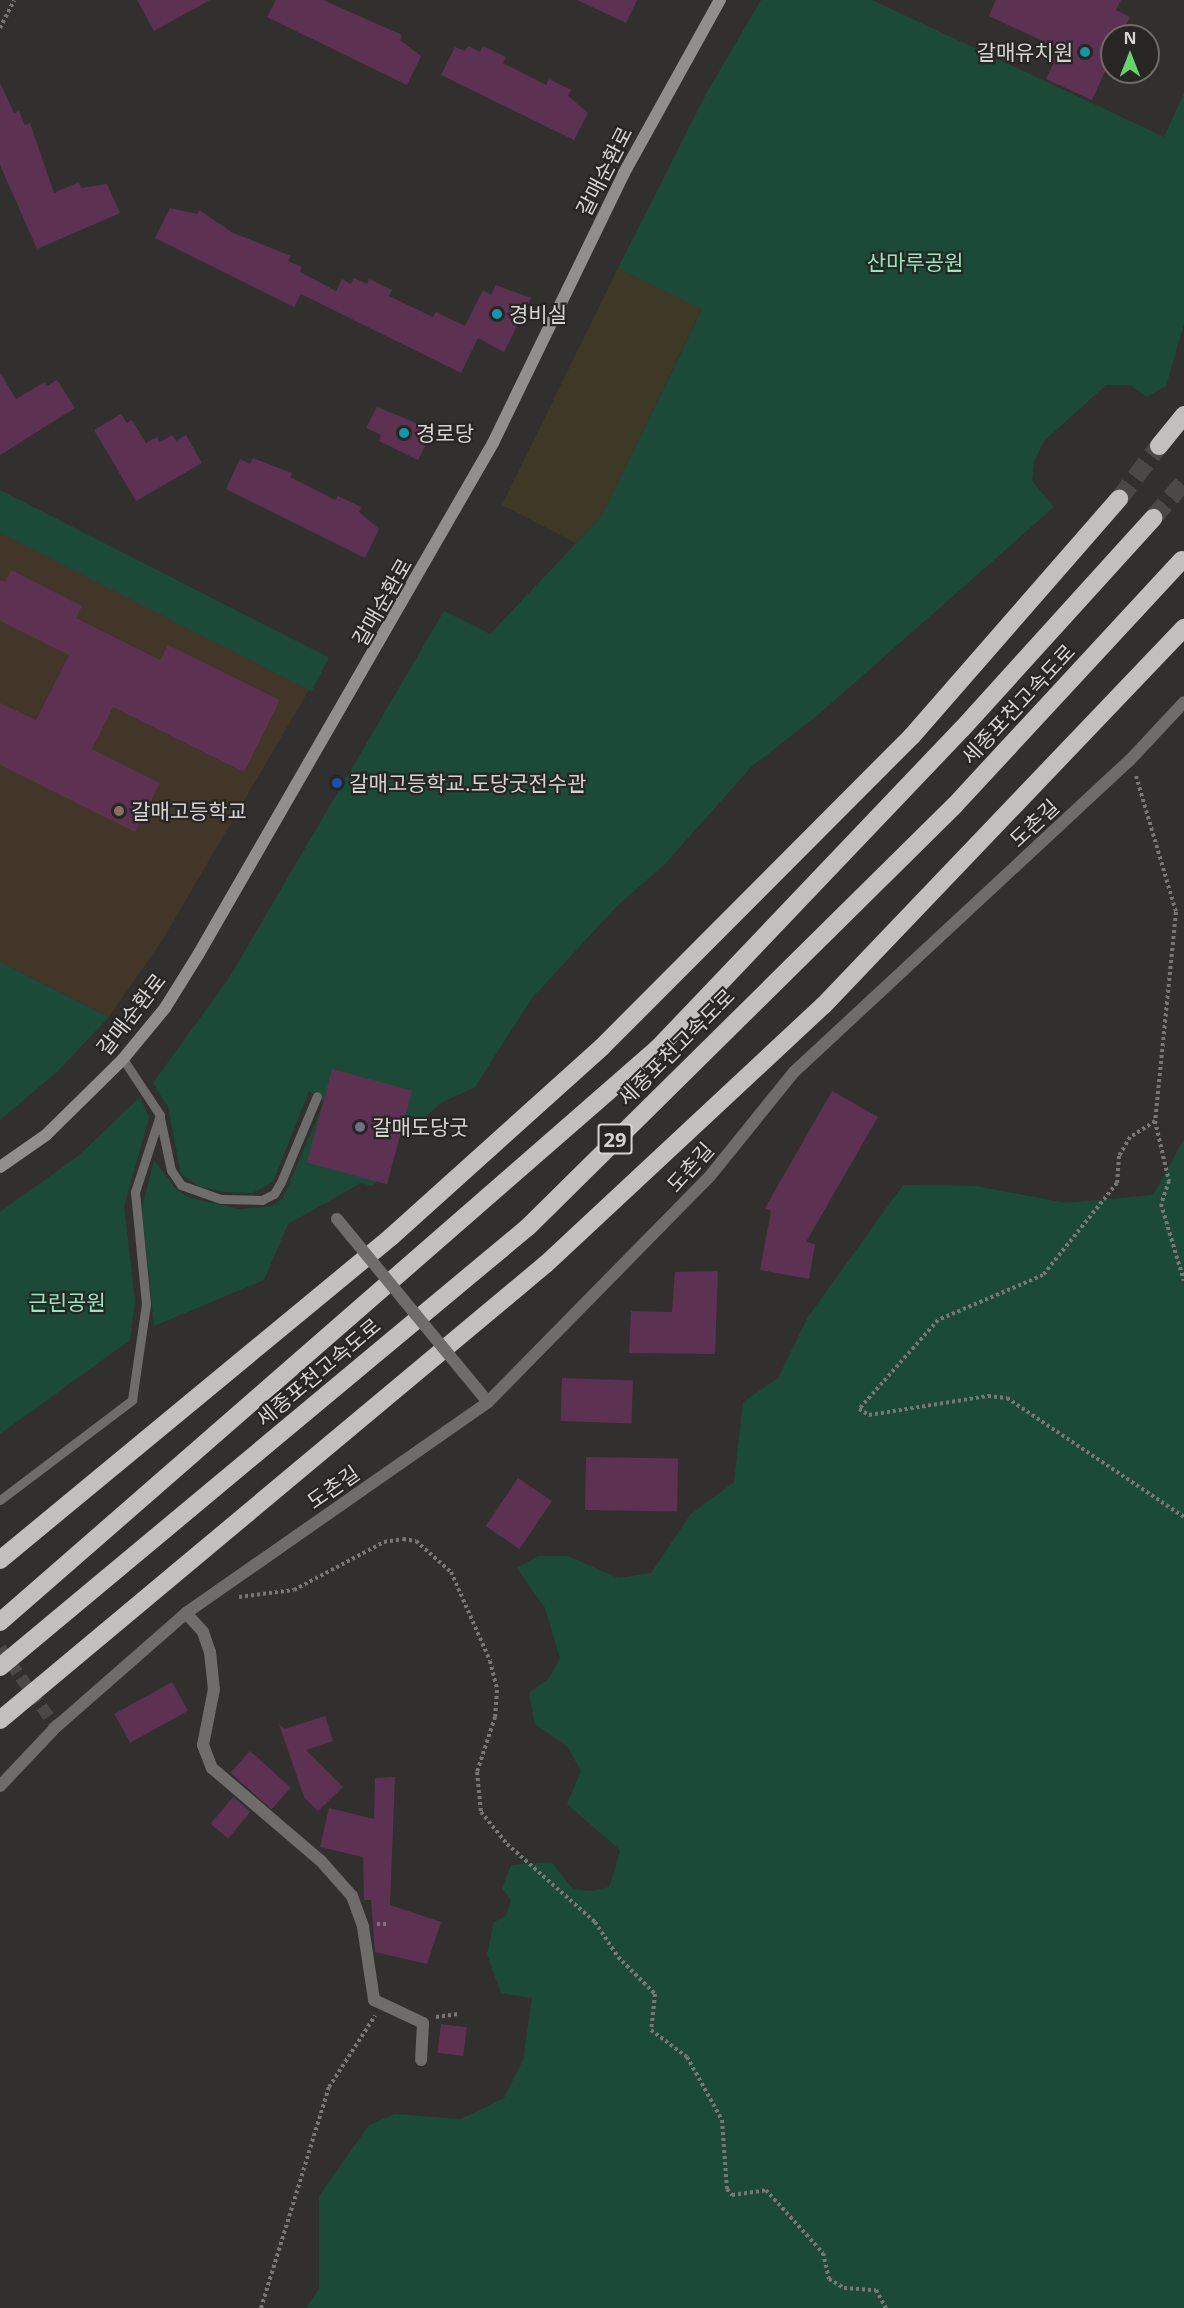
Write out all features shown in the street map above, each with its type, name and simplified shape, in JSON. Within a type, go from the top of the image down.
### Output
[{"type":"highway","points":[[1159,446],[1184,416]]},
{"type":"highway","points":[[0,1560],[391,1237],[603,1047],[912,736],[1119,499]]},
{"type":"highway","name":"세종포천고속도로","points":[[0,1622],[658,1048],[962,729],[1153,518]]},
{"type":"highway","name":"세종포천고속도로","points":[[0,1667],[528,1227],[955,805],[1182,560]]},
{"type":"highway","points":[[0,1720],[546,1264],[823,1006],[1184,628]]},
{"type":"street","name":"갈매순환로","points":[[0,1167],[46,1135],[123,1059],[165,1008],[198,955],[413,589],[494,443],[624,173],[720,0]]},
{"type":"street","name":"도촌길","points":[[0,1786],[56,1727],[186,1613],[488,1402],[710,1176],[794,1072],[1127,763],[1184,702]]},
{"type":"street","points":[[337,1219],[488,1402]]},
{"type":"street","points":[[186,1613],[202,1632],[210,1652],[214,1689],[203,1745],[212,1768],[321,1861],[352,1896],[363,1927],[374,2000],[423,2023],[422,2060]]},
{"type":"lane","points":[[123,1059],[160,1115],[171,1170],[181,1185],[220,1199],[262,1200],[274,1194],[317,1096]]},
{"type":"lane","points":[[0,1500],[132,1400],[146,1304],[135,1192],[160,1115]]},
{"type":"path","points":[[0,28],[14,0]]},
{"type":"path","points":[[1127,763],[1138,780],[1176,912],[1155,1121],[1169,1181],[1161,1204],[1184,1281]]},
{"type":"path","points":[[1155,1121],[1130,1137],[1119,1156],[1117,1183],[1043,1275],[938,1320],[859,1409],[869,1415],[988,1396],[1007,1398],[1184,1517]]},
{"type":"path","points":[[206,1599],[294,1590],[384,1542],[416,1541],[451,1572],[490,1661],[497,1690],[495,1717],[477,1772],[480,1812],[507,1844],[595,1922],[618,1957],[655,1994],[651,2030],[687,2057],[722,2120],[727,2189],[732,2195],[766,2190],[823,2253],[829,2279],[844,2288],[876,2290],[886,2308]]},
{"type":"path","points":[[261,2308],[329,2087],[368,2033],[375,2018],[374,2000]]},
{"type":"shaded area","points":[[618,268],[702,308],[602,516],[576,543],[502,505]]},
{"type":"shaded area","name":"갈매고등학교","points":[[0,528],[313,683],[163,939],[109,1017],[0,962]]},
{"type":"green space","name":"산마루공원","points":[[761,0],[872,0],[1164,137],[1184,93],[1184,324],[1166,386],[1147,397],[1130,385],[1106,385],[1044,441],[1034,461],[1032,481],[1054,507],[819,714],[751,767],[665,864],[618,905],[532,998],[475,1087],[443,1102],[398,1139],[388,1173],[372,1186],[361,1183],[288,1224],[264,1280],[154,1326],[142,1209],[154,1160],[177,1190],[190,1198],[239,1209],[273,1206],[283,1198],[324,1102],[309,1091],[273,1182],[252,1193],[226,1192],[200,1187],[181,1174],[168,1107],[153,1083],[229,978],[444,611],[490,634],[602,516],[702,309],[618,268],[706,94]]},
{"type":"green space","points":[[0,490],[329,658],[312,691],[0,533]]},
{"type":"green space","points":[[0,962],[109,1017],[57,1072],[0,1120]]},
{"type":"green space","name":"근린공원","points":[[140,1097],[149,1117],[124,1206],[135,1301],[130,1340],[0,1434],[0,1212],[78,1156]]},
{"type":"green space","points":[[1184,1139],[1184,2308],[306,2308],[319,2289],[319,2196],[369,2125],[395,2114],[461,2119],[504,2098],[523,2060],[532,1998],[501,1993],[487,1954],[494,1922],[506,1916],[511,1900],[502,1888],[511,1865],[551,1862],[573,1889],[590,1891],[609,1887],[616,1866],[620,1850],[567,1804],[581,1771],[567,1746],[535,1724],[529,1693],[549,1678],[560,1658],[545,1608],[517,1568],[538,1556],[568,1556],[618,1578],[651,1573],[690,1515],[734,1482],[743,1402],[778,1378],[808,1317],[903,1185],[976,1186],[1066,1203],[1153,1195]]},
{"type":"building","points":[[137,0],[210,0],[154,31]]},
{"type":"building","points":[[276,0],[323,0],[402,35],[400,40],[421,56],[407,85],[267,17]]},
{"type":"building","points":[[577,0],[637,0],[626,23]]},
{"type":"building","name":"갈매유치원","points":[[996,0],[1121,0],[1116,10],[1130,17],[1127,24],[1100,24],[1100,82],[1092,100],[1046,79],[1060,49],[989,16]]},
{"type":"building","points":[[468,46],[480,52],[483,46],[506,57],[503,63],[546,85],[549,79],[571,90],[568,96],[588,113],[574,140],[441,75],[455,47],[465,51]]},
{"type":"building","points":[[0,83],[14,113],[19,111],[25,125],[30,123],[54,193],[79,182],[81,188],[107,184],[120,213],[37,249],[0,165]]},
{"type":"building","points":[[170,208],[197,214],[199,210],[233,233],[291,256],[288,261],[302,267],[300,272],[336,291],[342,279],[351,284],[354,278],[367,284],[369,279],[392,290],[389,296],[433,317],[436,312],[465,326],[483,290],[491,295],[496,285],[531,298],[504,352],[478,338],[461,373],[301,294],[294,307],[155,238]]},
{"type":"building","points":[[0,373],[16,399],[45,382],[47,386],[57,380],[75,408],[0,455]]},
{"type":"building","name":"경로당","points":[[377,407],[433,430],[418,460],[379,441],[381,435],[366,428]]},
{"type":"building","points":[[121,414],[127,423],[132,420],[146,443],[157,437],[160,442],[172,435],[176,441],[186,435],[202,463],[136,501],[94,430]]},
{"type":"building","points":[[253,458],[292,473],[290,477],[335,500],[338,496],[361,507],[359,512],[379,529],[365,558],[226,489],[240,459],[250,464]]},
{"type":"building","points":[[11,570],[82,606],[76,618],[160,660],[168,645],[280,700],[244,772],[113,707],[92,749],[160,783],[135,832],[0,765],[0,703],[36,720],[69,655],[0,621],[0,580],[5,582]]},
{"type":"building","name":"갈매도당굿","points":[[332,1069],[412,1090],[387,1184],[307,1163]]},
{"type":"building","points":[[832,1091],[878,1117],[806,1242],[815,1244],[809,1279],[760,1270],[771,1211],[765,1208]]},
{"type":"building","points":[[718,1271],[715,1354],[629,1353],[631,1311],[672,1312],[675,1272]]},
{"type":"building","points":[[562,1378],[633,1380],[631,1423],[560,1421]]},
{"type":"building","points":[[586,1457],[678,1459],[677,1512],[585,1510]]},
{"type":"building","points":[[518,1478],[552,1501],[520,1549],[486,1526]]},
{"type":"building","points":[[172,1682],[188,1711],[130,1743],[114,1714]]},
{"type":"building","points":[[325,1716],[333,1741],[306,1750],[343,1787],[318,1811],[304,1797],[279,1724],[285,1729]]},
{"type":"building","points":[[250,1751],[291,1788],[271,1809],[231,1773]]},
{"type":"building","points":[[395,1777],[390,1905],[441,1922],[427,1964],[375,1952],[371,1900],[364,1900],[363,1857],[320,1847],[329,1808],[374,1819],[375,1778]]},
{"type":"building","points":[[233,1797],[251,1812],[228,1839],[211,1824]]},
{"type":"building","points":[[441,2024],[467,2027],[463,2056],[437,2053]]},
{"type":"tunnel","points":[[1119,499],[1159,446]]},
{"type":"tunnel","points":[[1153,518],[1184,482]]},
{"type":"tunnel","points":[[0,1648],[56,1727]]},
{"type":"place","name":"갈매유치원","points":[[1085,52]]},
{"type":"place","name":"경비실","points":[[497,314]]},
{"type":"place","name":"경로당","points":[[404,433]]},
{"type":"place","name":"갈매고등학교.도당굿전수관","points":[[337,783]]},
{"type":"place","name":"갈매고등학교","points":[[119,811]]},
{"type":"place","name":"갈매도당굿","points":[[360,1127]]}]
